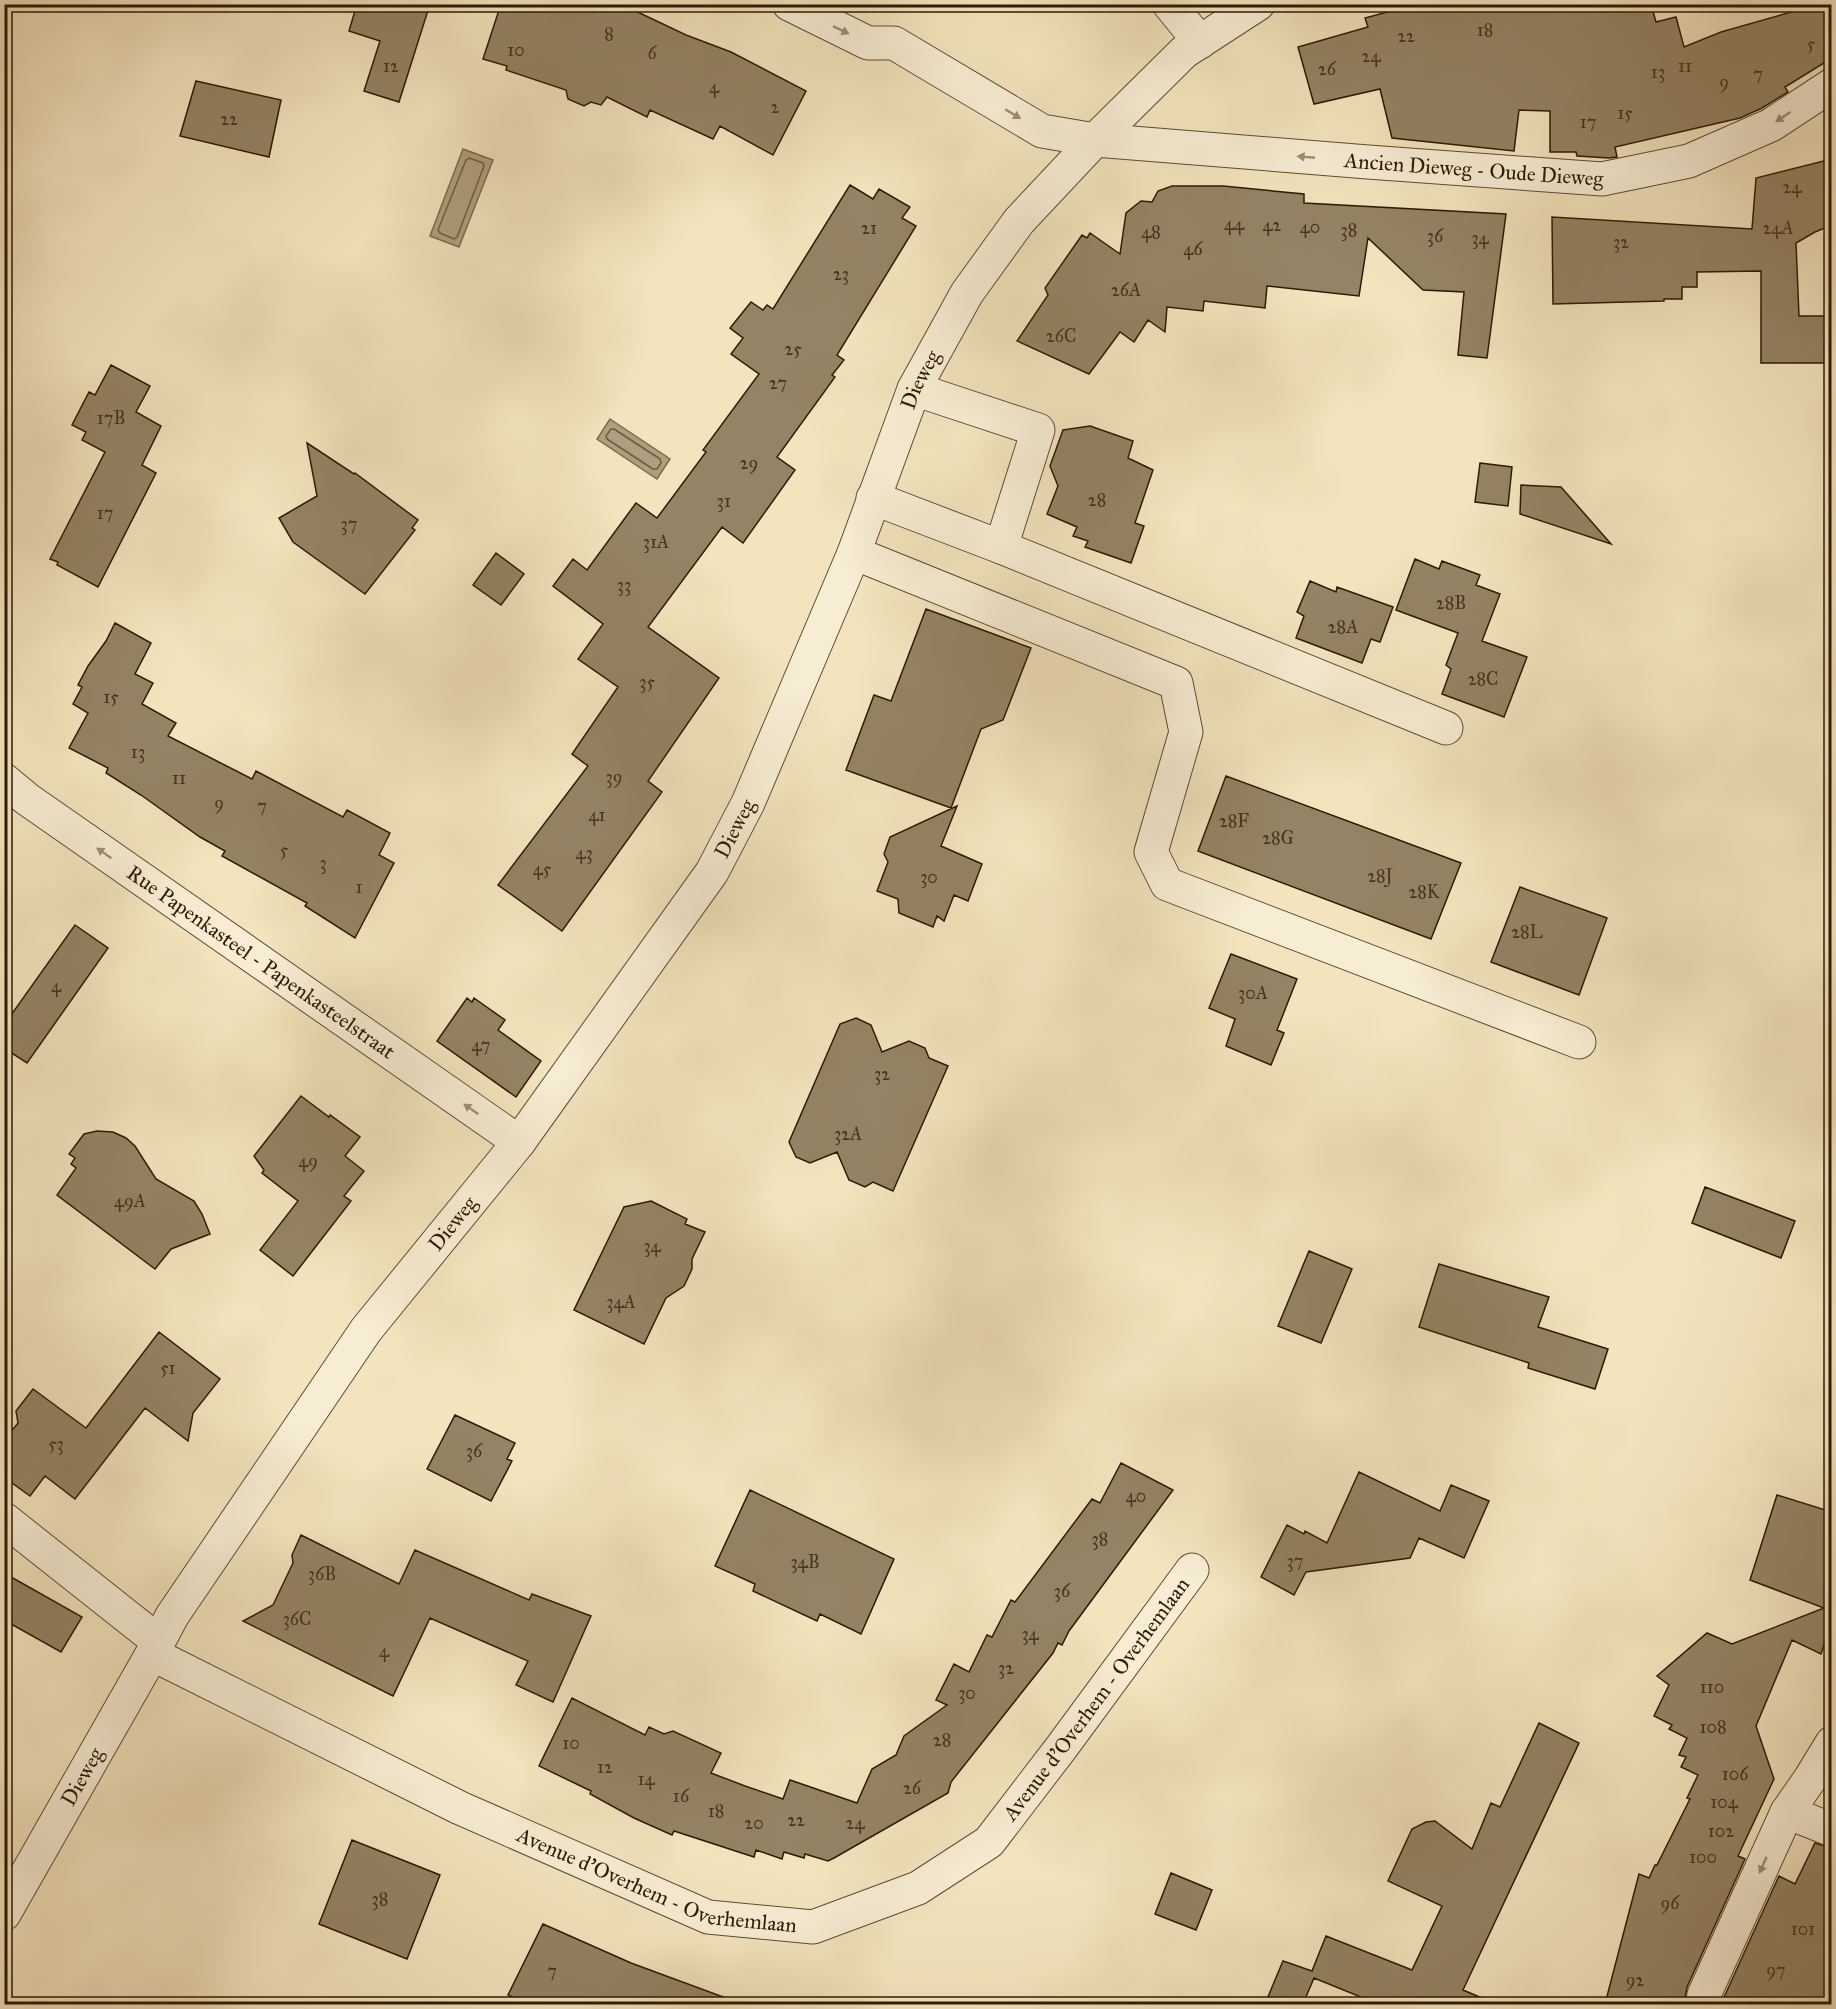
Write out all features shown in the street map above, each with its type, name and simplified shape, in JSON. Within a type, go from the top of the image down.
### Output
[{"type":"street","name":"Ancien Dieweg - Oude Dieweg","points":[[789,4],[868,43],[894,43],[1042,132],[1095,140],[1368,162],[1602,179],[1689,160],[1771,125],[1832,85]]},
{"type":"street","points":[[1169,4],[1200,42]]},
{"type":"street","name":"Dieweg","points":[[4,1914],[172,1616],[366,1330],[519,1142],[712,872],[748,803],[854,553],[914,389],[967,293],[1019,221],[1095,140],[1184,52],[1258,4]]},
{"type":"street","points":[[914,389],[1038,430],[1000,547]]},
{"type":"street","points":[[873,498],[1000,547],[1446,728]]},
{"type":"street","points":[[854,553],[1176,682],[1186,732],[1151,852],[1167,884],[1579,1042]]},
{"type":"street","name":"Rue Papenkasteel - Papenkasteelstraat","points":[[4,780],[27,800],[519,1142]]},
{"type":"street","points":[[4,1519],[155,1648]]},
{"type":"street","name":"Avenue d'Overhem - Overhemlaan","points":[[155,1648],[460,1808],[708,1917],[813,1927],[918,1888],[989,1842],[1192,1570]]},
{"type":"street","points":[[1702,2004],[1704,1995],[1787,1812],[1832,1743]]},
{"type":"street","points":[[1787,1812],[1832,1830]]},
{"type":"water","points":[[463,149],[493,160],[459,247],[430,236]]},
{"type":"water","points":[[610,419],[670,459],[657,479],[597,439]]},
{"type":"building","points":[[357,4],[430,4],[399,102],[364,91],[380,41],[349,31]]},
{"type":"building","points":[[501,4],[621,4],[686,35],[731,52],[806,91],[773,155],[720,126],[713,139],[650,110],[647,117],[607,97],[601,105],[591,102],[584,106],[568,99],[566,90],[506,70],[507,66],[483,59]]},
{"type":"building","points":[[1417,4],[1651,4],[1656,22],[1676,17],[1684,47],[1721,32],[1795,11],[1795,4],[1832,4],[1832,58],[1785,87],[1788,92],[1740,118],[1615,147],[1617,157],[1609,158],[1577,156],[1576,152],[1550,152],[1550,111],[1519,110],[1514,151],[1392,138],[1380,89],[1314,104],[1298,47],[1368,27],[1365,18]]},
{"type":"building","points":[[196,81],[281,100],[269,157],[180,136]]},
{"type":"building","points":[[1832,159],[1832,225],[1796,243],[1799,316],[1832,316],[1832,363],[1761,363],[1761,271],[1697,272],[1697,287],[1682,287],[1682,299],[1553,304],[1552,217],[1752,229],[1756,178]]},
{"type":"building","points":[[850,185],[873,199],[879,189],[910,207],[902,218],[916,226],[837,355],[844,360],[832,375],[835,377],[777,457],[795,470],[743,543],[722,527],[648,627],[719,678],[648,781],[662,792],[562,931],[498,885],[588,766],[572,754],[618,687],[578,659],[603,624],[553,586],[573,559],[587,570],[636,503],[657,518],[706,452],[703,450],[759,374],[731,354],[743,338],[730,328],[751,302],[763,310],[767,305],[773,309]]},
{"type":"building","points":[[1172,186],[1223,186],[1304,194],[1304,203],[1506,214],[1487,358],[1458,355],[1464,292],[1423,290],[1368,238],[1359,296],[1267,286],[1265,308],[1204,301],[1203,311],[1167,307],[1165,332],[1148,320],[1134,342],[1120,332],[1089,374],[1017,341],[1048,295],[1045,288],[1082,235],[1087,238],[1090,233],[1120,254],[1126,213],[1141,201],[1152,202],[1158,191]]},
{"type":"building","points":[[111,365],[150,386],[136,412],[161,426],[142,465],[156,473],[98,587],[50,559],[105,452],[82,440],[86,432],[72,425],[89,392],[95,395]]},
{"type":"building","points":[[1090,426],[1133,441],[1128,458],[1153,470],[1135,523],[1144,526],[1131,563],[1085,547],[1088,541],[1073,536],[1077,527],[1047,514],[1058,486],[1050,466],[1063,430]]},
{"type":"building","points":[[307,443],[355,473],[418,520],[412,528],[415,530],[365,594],[293,542],[279,518],[317,496]]},
{"type":"building","points":[[1480,463],[1512,467],[1508,506],[1475,502]]},
{"type":"building","points":[[1521,485],[1561,487],[1611,544],[1520,514]]},
{"type":"building","points":[[496,553],[524,574],[501,605],[473,585]]},
{"type":"building","points":[[1415,559],[1439,569],[1442,561],[1480,575],[1476,585],[1500,594],[1482,641],[1527,657],[1504,717],[1442,694],[1451,669],[1446,665],[1458,633],[1396,610]]},
{"type":"building","points":[[1310,581],[1336,592],[1337,587],[1393,607],[1380,642],[1371,639],[1362,663],[1296,638],[1304,616],[1297,612]]},
{"type":"building","points":[[926,609],[1031,648],[1003,720],[981,729],[951,808],[846,770],[874,695],[891,701]]},
{"type":"building","points":[[115,623],[151,643],[135,674],[153,683],[142,704],[176,723],[168,736],[252,779],[256,771],[343,817],[347,810],[390,833],[379,855],[394,863],[355,938],[305,906],[307,903],[222,856],[225,851],[200,837],[106,773],[108,768],[69,748],[88,713],[73,704],[82,687],[78,685]]},
{"type":"building","points":[[1226,776],[1461,863],[1431,939],[1198,851]]},
{"type":"building","points":[[957,806],[941,846],[982,864],[968,901],[954,895],[944,921],[937,916],[933,927],[899,913],[898,899],[877,891],[888,862],[884,854],[890,837]]},
{"type":"building","points":[[1520,887],[1607,918],[1579,995],[1491,962]]},
{"type":"building","points":[[75,925],[108,948],[27,1063],[4,1048],[4,1025]]},
{"type":"building","points":[[1231,954],[1297,979],[1277,1030],[1284,1033],[1271,1065],[1226,1046],[1235,1019],[1209,1008]]},
{"type":"building","points":[[467,998],[472,1002],[474,998],[505,1020],[498,1030],[541,1061],[516,1097],[437,1041]]},
{"type":"building","points":[[856,1018],[871,1025],[882,1052],[909,1041],[925,1048],[929,1058],[948,1066],[893,1191],[873,1182],[865,1187],[849,1180],[837,1152],[810,1163],[796,1157],[789,1142],[840,1024]]},
{"type":"building","points":[[301,1096],[360,1137],[345,1156],[364,1171],[344,1196],[351,1201],[293,1276],[260,1250],[298,1201],[262,1173],[264,1170],[254,1156]]},
{"type":"building","points":[[97,1131],[113,1132],[126,1138],[135,1146],[156,1179],[194,1201],[210,1234],[171,1249],[155,1269],[57,1195],[76,1168],[71,1164],[75,1158],[69,1154],[84,1134]]},
{"type":"building","points":[[1705,1187],[1795,1221],[1781,1258],[1692,1223]]},
{"type":"building","points":[[651,1201],[687,1219],[685,1224],[705,1232],[692,1259],[692,1269],[684,1286],[666,1298],[644,1344],[574,1310],[624,1207]]},
{"type":"building","points":[[1309,1251],[1352,1269],[1321,1343],[1278,1326]]},
{"type":"building","points":[[1439,1264],[1549,1297],[1538,1327],[1608,1349],[1595,1389],[1528,1368],[1529,1363],[1419,1327]]},
{"type":"building","points":[[159,1332],[220,1379],[193,1413],[188,1441],[145,1408],[75,1499],[45,1476],[30,1496],[4,1477],[4,1440],[18,1423],[16,1411],[33,1389],[86,1428]]},
{"type":"building","points":[[455,1415],[515,1443],[507,1459],[512,1461],[491,1501],[427,1469]]},
{"type":"building","points":[[1121,1463],[1173,1490],[1069,1631],[1062,1645],[1058,1643],[1053,1653],[951,1782],[948,1793],[834,1858],[828,1861],[805,1854],[804,1858],[784,1852],[782,1859],[756,1850],[754,1857],[674,1831],[672,1835],[634,1818],[590,1794],[591,1791],[539,1766],[572,1698],[645,1735],[649,1727],[664,1734],[673,1731],[721,1753],[711,1773],[745,1786],[783,1799],[790,1780],[857,1803],[872,1769],[896,1755],[904,1736],[947,1705],[936,1700],[954,1664],[969,1672],[987,1635],[992,1637],[1011,1600],[1015,1602],[1092,1499],[1100,1503]]},
{"type":"building","points":[[1359,1472],[1440,1511],[1451,1485],[1489,1501],[1464,1558],[1419,1538],[1410,1558],[1306,1572],[1294,1595],[1261,1577],[1287,1525],[1304,1534],[1305,1531],[1327,1543]]},
{"type":"building","points":[[750,1490],[894,1559],[861,1634],[820,1614],[817,1621],[753,1591],[755,1584],[715,1566]]},
{"type":"building","points":[[1777,1495],[1832,1512],[1832,1621],[1821,1654],[1792,1640],[1756,1726],[1774,1779],[1738,1856],[1745,1859],[1687,1987],[1684,2004],[1605,2004],[1639,1874],[1649,1878],[1657,1865],[1690,1799],[1687,1798],[1698,1775],[1681,1767],[1686,1757],[1679,1755],[1687,1738],[1669,1729],[1672,1725],[1654,1716],[1669,1685],[1657,1676],[1707,1633],[1732,1644],[1824,1608],[1750,1580]]},
{"type":"building","points":[[301,1535],[399,1584],[415,1550],[529,1600],[532,1594],[591,1616],[553,1702],[516,1685],[528,1661],[430,1618],[393,1696],[243,1621],[273,1605],[293,1563],[292,1555]]},
{"type":"building","points":[[4,1573],[82,1617],[61,1652],[4,1620]]},
{"type":"building","points":[[1539,1723],[1579,1743],[1463,1990],[1494,2004],[1378,2004],[1314,1978],[1303,2004],[1265,2004],[1283,1961],[1312,1971],[1326,1936],[1412,1970],[1442,1906],[1388,1881],[1412,1829],[1426,1822],[1435,1821],[1472,1849],[1491,1803],[1500,1807]]},
{"type":"building","points":[[352,1840],[440,1875],[407,1959],[319,1924]]},
{"type":"building","points":[[1815,1843],[1832,1848],[1832,2004],[1721,2004],[1779,1876],[1795,1884]]},
{"type":"building","points":[[1171,1873],[1212,1890],[1196,1930],[1155,1914]]},
{"type":"building","points":[[543,1924],[631,1963],[734,2001],[733,2004],[528,2004],[508,1995]]}]
